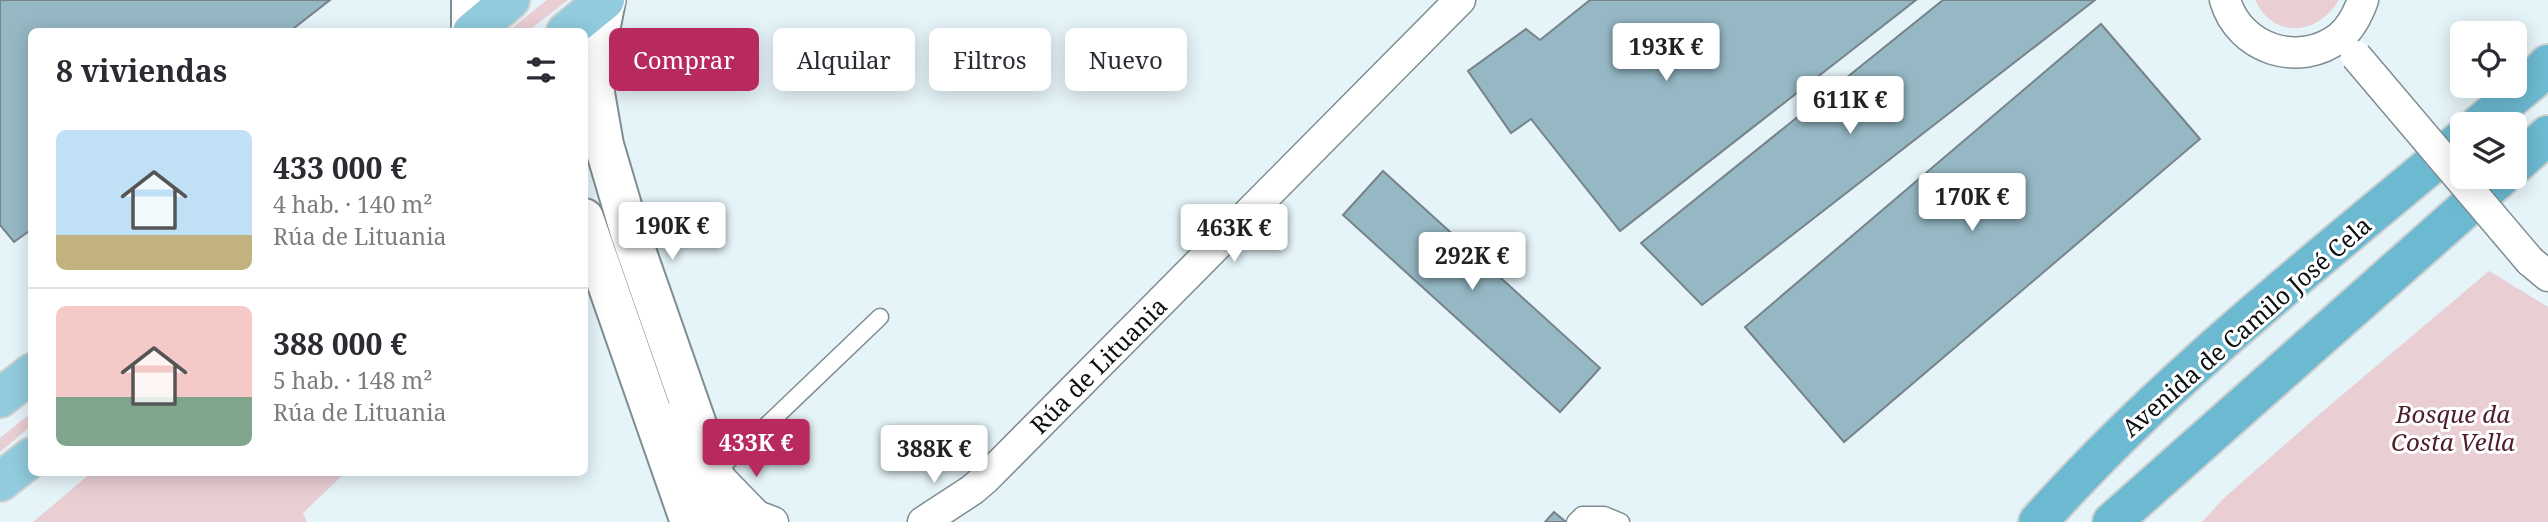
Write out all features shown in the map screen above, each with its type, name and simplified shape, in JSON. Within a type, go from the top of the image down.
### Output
[{"type":"highway","points":[[2495,112],[2548,64]]},
{"type":"highway","points":[[2527,154],[2548,135]]},
{"type":"highway","name":"Avenida de Camilo José Cela","points":[[2038,522],[2144,412],[2228,335],[2450,149]]},
{"type":"highway","points":[[2112,522],[2487,189]]},
{"type":"main road","points":[[477,28],[510,0]]},
{"type":"main road","points":[[571,28],[605,0]]},
{"type":"main road","points":[[0,398],[28,376]]},
{"type":"main road","points":[[0,482],[28,460]]},
{"type":"street","points":[[471,0],[472,28]]},
{"type":"street","points":[[605,0],[597,46],[595,93],[604,145],[630,233],[731,522]]},
{"type":"street","name":"Rúa de Lituania","points":[[923,522],[972,490],[1460,0]]},
{"type":"street","points":[[2225,0],[2236,24],[2253,40],[2274,51],[2298,54],[2321,48],[2348,46]]},
{"type":"street","points":[[2348,46],[2363,0]]},
{"type":"street","points":[[2348,46],[2539,268]]},
{"type":"street","points":[[588,223],[616,260],[711,522]]},
{"type":"street","points":[[588,229],[690,522]]},
{"type":"street","points":[[714,472],[757,516],[773,522]]},
{"type":"street","name":"Rúa de Lituania","points":[[954,522],[972,490]]},
{"type":"lane","points":[[714,472],[744,447],[880,317]]},
{"type":"lane","points":[[1575,522],[1582,514],[1604,515],[1621,522]]},
{"type":"green space","points":[[547,0],[568,0],[532,28],[512,28]]},
{"type":"green space","points":[[2255,0],[2339,0],[2320,20],[2296,28],[2273,22]]},
{"type":"green space","name":"Bosque da Costa Vella","points":[[2489,271],[2548,307],[2548,522],[2202,522],[2224,498],[2322,412]]},
{"type":"green space","points":[[28,415],[28,429],[0,452],[0,438]]},
{"type":"green space","points":[[87,476],[342,476],[303,513],[307,522],[33,522]]},
{"type":"building","points":[[0,0],[330,0],[294,28],[28,28],[28,232],[14,242],[0,225]]},
{"type":"building","points":[[1590,0],[1916,0],[1620,231],[1531,119],[1511,133],[1468,71],[1526,29],[1540,40]]},
{"type":"building","points":[[1943,0],[2095,0],[1702,305],[1641,243]]},
{"type":"building","points":[[2101,24],[2200,139],[1844,442],[1745,327]]},
{"type":"building","points":[[1383,171],[1600,368],[1560,412],[1343,215]]},
{"type":"building","points":[[1554,512],[1566,522],[1545,522]]}]
